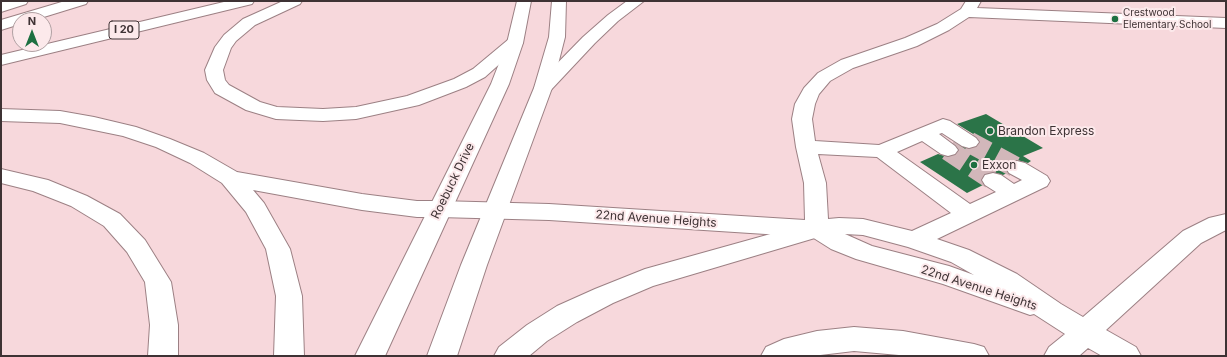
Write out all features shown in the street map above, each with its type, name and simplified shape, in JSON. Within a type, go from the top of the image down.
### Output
[{"type":"main road","points":[[1,7],[21,1]]},
{"type":"main road","points":[[1,25],[81,1]]},
{"type":"main road","name":"I 20","points":[[52,34],[192,1]]},
{"type":"main road","name":"I 20","points":[[1,60],[247,1]]},
{"type":"main road","points":[[294,1],[249,22],[230,38],[223,47],[214,70],[216,80],[222,88],[235,97],[253,106],[276,113],[323,115],[356,113],[412,101],[460,83],[479,73],[515,43]]},
{"type":"main road","name":"Roebuck Drive","points":[[370,356],[500,84],[515,43],[524,1]]},
{"type":"main road","points":[[442,356],[543,88],[557,37],[560,1]]},
{"type":"main road","points":[[543,88],[589,40],[613,18],[637,1]]},
{"type":"main road","points":[[509,356],[537,333],[567,314],[611,293],[645,279],[817,229],[815,183],[806,147],[802,119],[805,104],[811,92],[824,77],[846,64],[911,42],[943,27],[970,7],[1226,23]]},
{"type":"main road","points":[[1,46],[12,43]]},
{"type":"main road","points":[[1,115],[60,117],[129,131],[163,143],[197,158],[230,178],[256,208],[278,250],[289,296],[289,356]]},
{"type":"main road","points":[[806,147],[882,151],[943,125],[969,142]]},
{"type":"main road","points":[[924,134],[948,150]]},
{"type":"main road","points":[[882,151],[968,214]]},
{"type":"main road","points":[[914,240],[1038,181],[1017,168]]},
{"type":"main road","points":[[2,178],[40,185],[79,201],[112,220],[136,246],[158,282],[164,325],[163,356]]},
{"type":"main road","name":"22nd Avenue Heights","points":[[230,178],[289,190],[362,202],[417,208],[549,212],[817,229],[839,226],[863,226],[914,240],[960,256],[1008,281],[1051,312],[1126,356]]},
{"type":"main road","points":[[993,180],[1014,193]]},
{"type":"main road","points":[[1059,356],[1192,237],[1217,224],[1226,222]]},
{"type":"main road","name":"22nd Avenue Heights","points":[[817,229],[840,243],[865,253],[949,276],[1051,312]]},
{"type":"main road","points":[[776,356],[784,351],[817,343],[854,339],[903,343],[926,352],[974,356]]},
{"type":"building","points":[[986,114],[1043,148],[1023,156],[1031,161],[1028,163],[1017,160],[1009,162],[1005,167],[1007,173],[1003,175],[993,172],[985,174],[981,179],[983,185],[967,193],[920,162],[938,154],[948,157],[955,155],[960,150],[957,146],[958,145],[969,149],[977,147],[980,142],[978,137],[957,124]]},
{"type":"tunnel","points":[[969,142],[1017,168]]},
{"type":"tunnel","points":[[948,150],[993,180]]},
{"type":"place","name":"Crestwood Elementary School","points":[[1115,19]]},
{"type":"place","name":"Brandon Express","points":[[990,131]]},
{"type":"place","name":"Exxon","points":[[974,165]]}]
